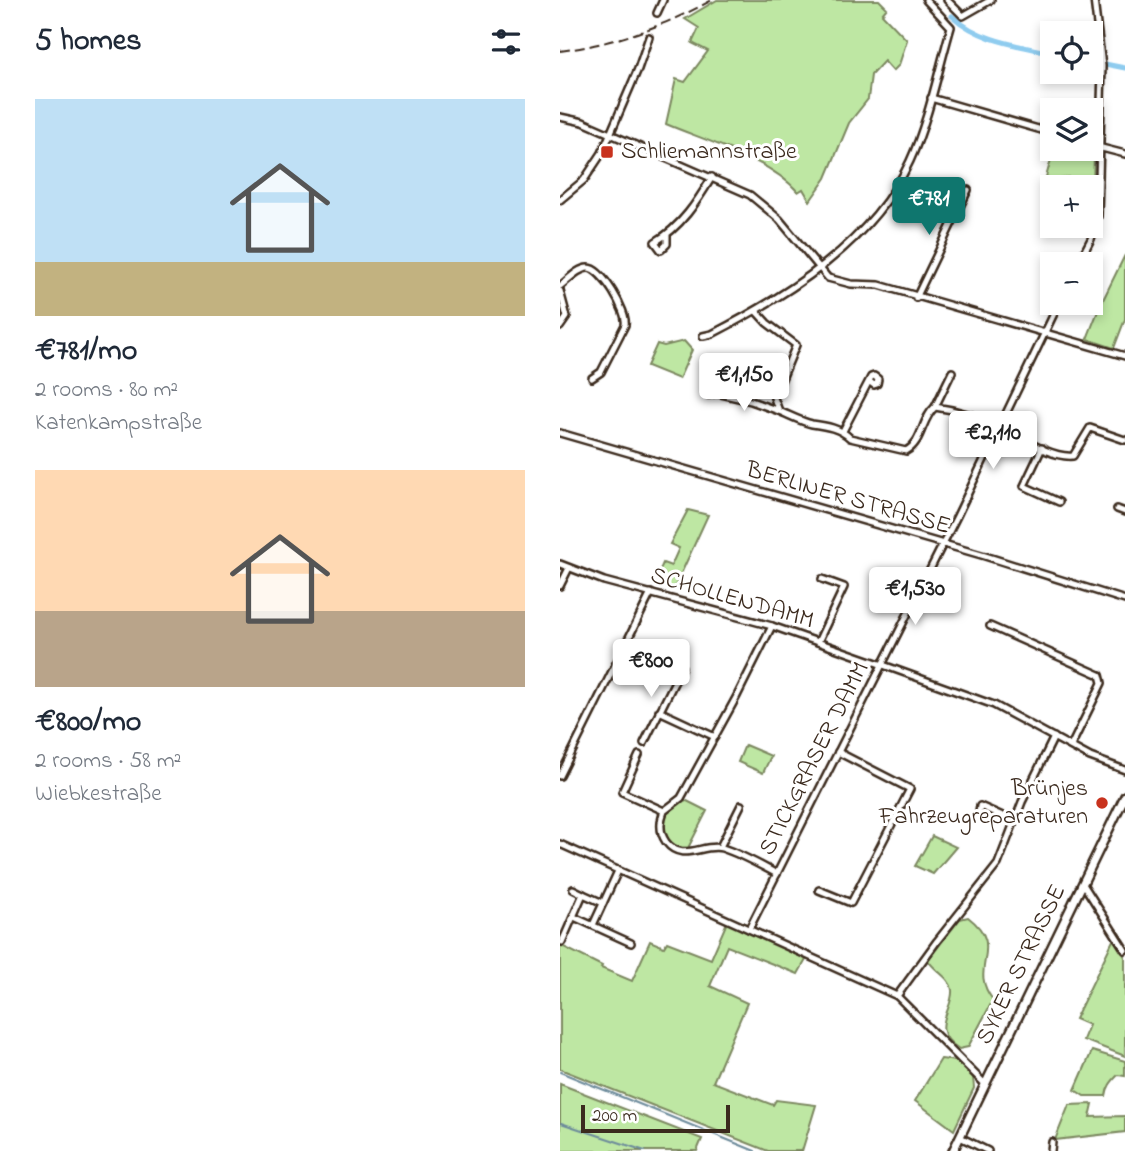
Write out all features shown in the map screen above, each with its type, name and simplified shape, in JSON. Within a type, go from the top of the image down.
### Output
[{"type":"main road","name":"SYKER STRASSE","points":[[953,1151],[1125,796]]},
{"type":"street","points":[[657,13],[663,0]]},
{"type":"street","points":[[703,336],[712,334],[785,294],[819,268],[850,243],[897,185],[912,158],[951,27],[926,0]]},
{"type":"street","points":[[947,0],[963,16],[991,0]]},
{"type":"street","points":[[1094,0],[1102,64],[1102,98]]},
{"type":"street","points":[[560,200],[578,187],[593,169],[611,134],[649,37]]},
{"type":"street","points":[[931,98],[1040,130]]},
{"type":"street","points":[[560,117],[583,122],[741,190],[762,203],[783,223],[828,278],[840,282],[878,285],[1125,356]]},
{"type":"street","points":[[1103,148],[1125,154]]},
{"type":"street","points":[[1084,252],[1098,222],[1100,161]]},
{"type":"street","points":[[667,235],[691,210],[712,177]]},
{"type":"street","points":[[916,298],[968,190]]},
{"type":"street","points":[[560,327],[567,317],[560,289],[579,271],[588,268],[598,271],[624,310],[626,318],[601,372],[592,378]]},
{"type":"street","points":[[756,311],[796,345],[774,398],[763,407]]},
{"type":"street","name":"STICKGRASER DAMM","points":[[749,929],[943,544],[1053,315]]},
{"type":"street","points":[[716,393],[751,401],[811,424],[817,423],[843,431],[850,438],[906,452],[916,443],[952,372]]},
{"type":"street","points":[[843,431],[864,388],[870,382]]},
{"type":"street","points":[[774,398],[779,411]]},
{"type":"street","points":[[935,407],[966,414],[1066,457],[1073,456],[1090,428],[1125,440]]},
{"type":"street","name":"BERLINER STRASSE","points":[[560,433],[943,544],[1123,600]]},
{"type":"street","points":[[1042,448],[1024,486],[1059,502]]},
{"type":"street","points":[[1117,509],[1125,512]]},
{"type":"street","name":"SCHOLLENDAMM","points":[[560,564],[604,581],[772,626],[994,705],[1105,764],[1125,770]]},
{"type":"street","points":[[560,586],[569,568]]},
{"type":"street","points":[[818,642],[844,587],[822,579]]},
{"type":"street","points":[[1123,600],[1125,590]]},
{"type":"street","points":[[560,776],[651,593]]},
{"type":"street","points":[[772,626],[681,798],[664,811],[661,819],[663,837],[675,850],[688,853],[720,847],[777,874]]},
{"type":"street","points":[[990,626],[1100,675],[1102,683],[1070,746]]},
{"type":"street","points":[[644,743],[682,667]]},
{"type":"street","points":[[659,711],[715,737]]},
{"type":"street","points":[[897,996],[998,864],[1014,821],[1054,737]]},
{"type":"street","points":[[819,890],[851,903],[910,789],[838,752]]},
{"type":"street","points":[[639,755],[622,792],[664,811]]},
{"type":"street","points":[[720,847],[741,805]]},
{"type":"street","points":[[979,812],[980,806],[1014,821]]},
{"type":"street","points":[[560,844],[897,996],[985,1084]]},
{"type":"street","points":[[593,925],[618,871]]},
{"type":"street","points":[[1083,884],[1125,950]]},
{"type":"street","points":[[573,889],[603,903]]},
{"type":"street","points":[[562,942],[583,894]]},
{"type":"street","points":[[574,917],[631,943]]},
{"type":"street","points":[[960,1137],[988,1151]]},
{"type":"street","points":[[1051,1151],[1052,1142]]},
{"type":"green space","points":[[717,0],[879,0],[887,8],[882,14],[907,40],[899,65],[893,71],[884,61],[871,75],[868,99],[849,123],[826,178],[810,201],[803,189],[798,192],[786,180],[754,160],[666,124],[676,79],[685,82],[708,51],[692,43],[699,28],[685,19]]},
{"type":"green space","points":[[1051,161],[1094,161],[1093,175],[1047,175]]},
{"type":"green space","points":[[1125,255],[1125,319],[1114,348],[1087,339],[1096,315],[1103,315],[1103,300]]},
{"type":"green space","points":[[684,341],[692,350],[679,379],[647,366],[657,344],[664,346]]},
{"type":"green space","points":[[688,510],[708,515],[674,589],[654,583],[663,563],[671,566],[679,548],[670,544]]},
{"type":"green space","points":[[745,745],[771,756],[763,773],[738,762]]},
{"type":"green space","points":[[683,799],[707,811],[687,850],[671,844],[663,830],[664,818]]},
{"type":"green space","points":[[932,836],[956,847],[933,874],[915,866]]},
{"type":"green space","points":[[968,917],[985,938],[983,977],[993,1000],[968,1047],[959,1049],[950,1042],[943,1027],[952,997],[951,986],[928,960],[960,919]]},
{"type":"green space","points":[[727,922],[807,958],[798,974],[727,946],[710,986],[747,1003],[713,1082],[773,1105],[776,1100],[816,1105],[802,1151],[768,1151],[560,1069],[560,945],[602,966],[601,968],[632,981],[650,941],[664,947],[667,942],[711,959]]},
{"type":"green space","points":[[1115,936],[1125,957],[1125,1056],[1083,1040],[1089,1025],[1075,1019]]},
{"type":"green space","points":[[1092,1051],[1125,1061],[1125,1076],[1118,1075],[1108,1087],[1106,1096],[1084,1096],[1075,1090]]},
{"type":"green space","points":[[941,1059],[956,1061],[973,1077],[974,1088],[954,1130],[915,1101]]},
{"type":"green space","points":[[560,1084],[702,1139],[697,1151],[560,1151]]},
{"type":"green space","points":[[1093,1104],[1090,1117],[1125,1116],[1125,1132],[1055,1140],[1069,1105]]},
{"type":"waterway","points":[[952,16],[986,37],[1040,50]]},
{"type":"waterway","points":[[1103,64],[1125,68]]},
{"type":"waterway","points":[[560,1072],[755,1151]]},
{"type":"waterway","points":[[561,1123],[645,1151]]},
{"type":"railway","points":[[560,51],[600,44],[638,33],[712,0]]},
{"type":"place","name":"Schliemannstraße","points":[[607,152]]},
{"type":"place","name":"Brünjes Fahrzeugreparaturen","points":[[1102,803]]}]
